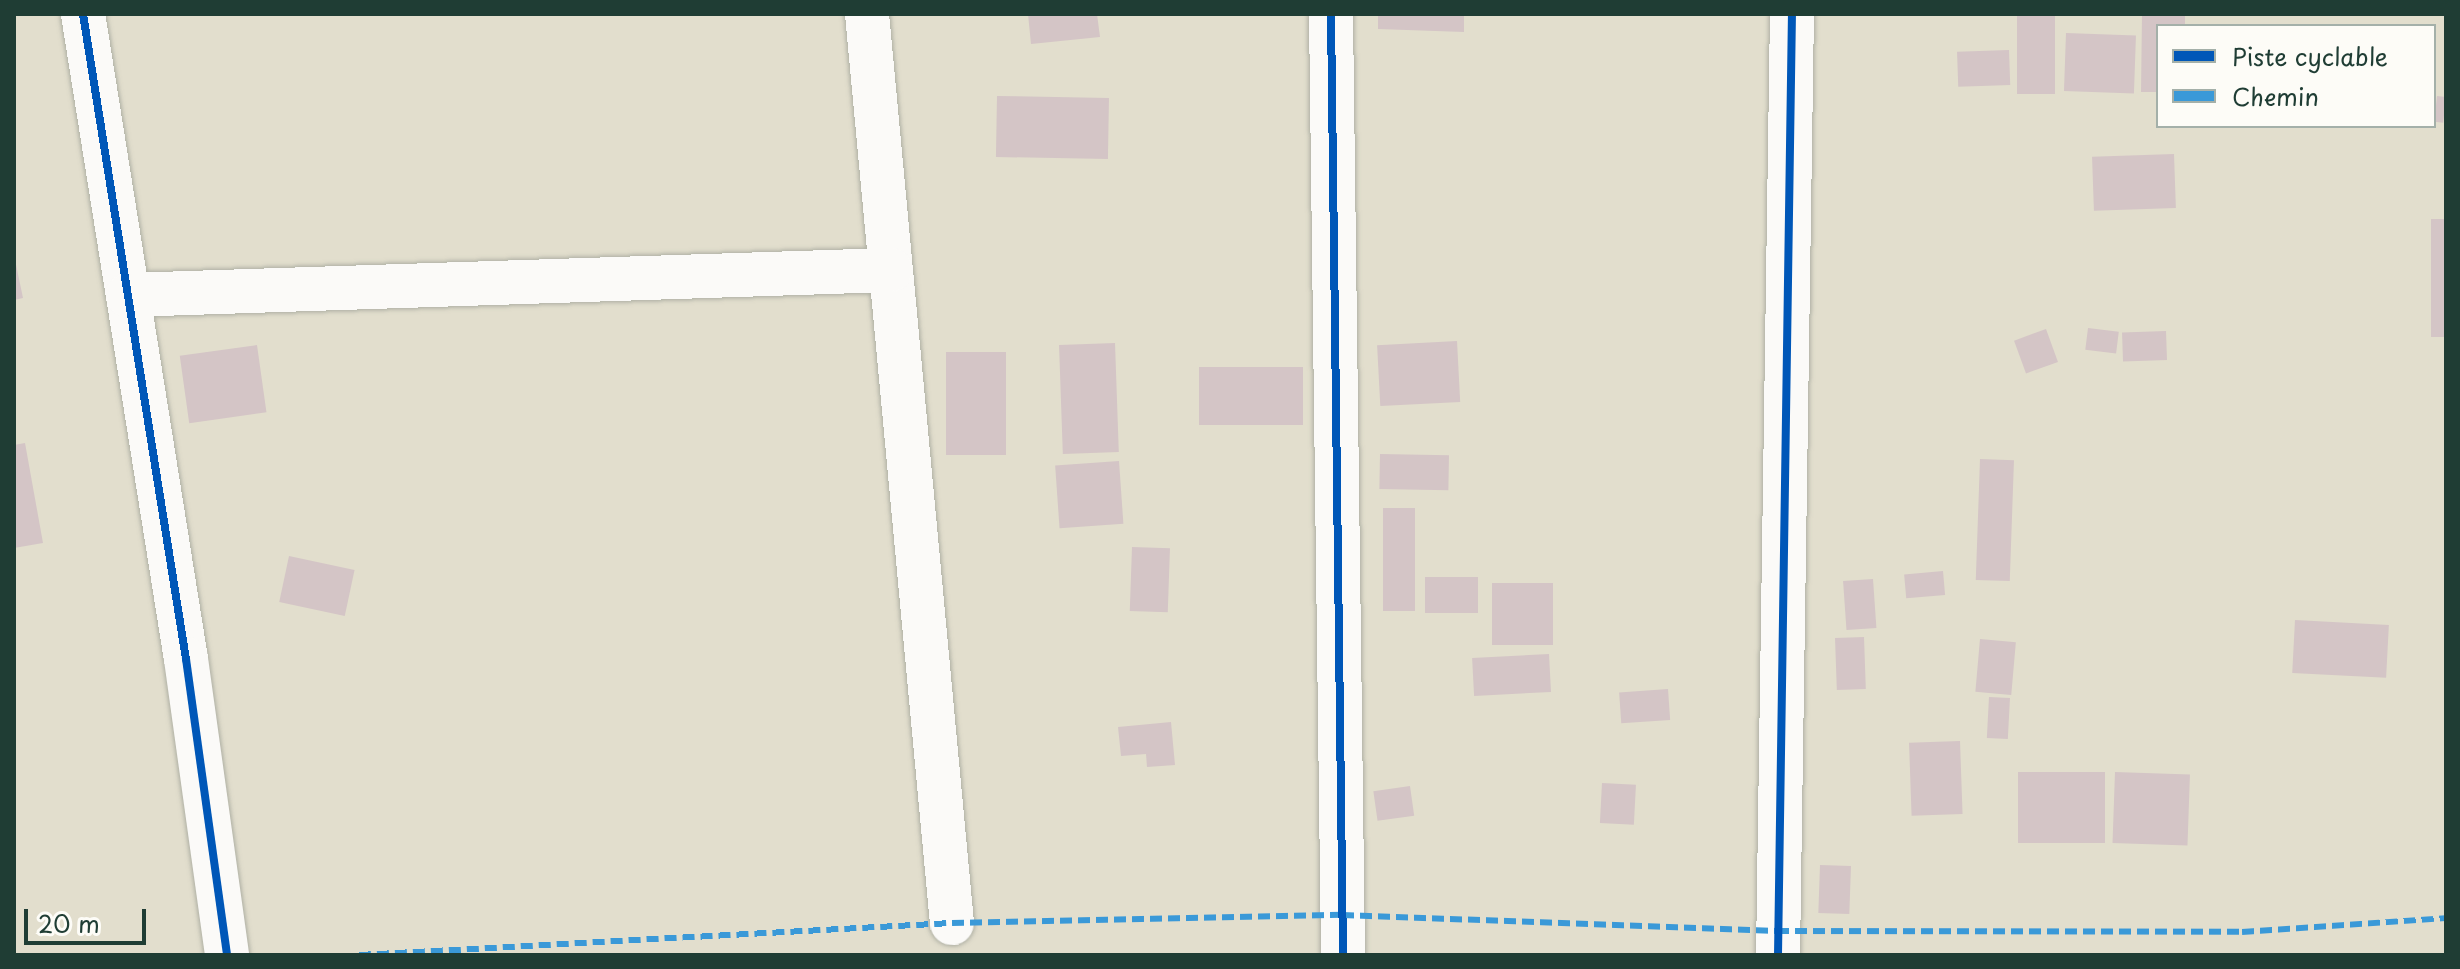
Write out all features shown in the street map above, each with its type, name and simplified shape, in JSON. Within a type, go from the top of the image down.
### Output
[{"type":"street","points":[[83,14],[227,955]]},
{"type":"street","points":[[867,14],[952,923]]},
{"type":"street","points":[[1331,14],[1343,955]]},
{"type":"street","points":[[1778,955],[1792,14]]},
{"type":"street","points":[[128,295],[891,270]]},
{"type":"building","points":[[1028,14],[1097,14],[1100,37],[1031,44]]},
{"type":"building","points":[[1378,14],[1464,14],[1464,32],[1378,29]]},
{"type":"building","points":[[2017,14],[2055,14],[2055,94],[2017,94]]},
{"type":"building","points":[[2142,14],[2185,14],[2185,24],[2156,24],[2156,92],[2141,92]]},
{"type":"building","points":[[2066,33],[2136,35],[2134,93],[2064,91]]},
{"type":"building","points":[[2009,50],[2010,85],[1958,87],[1957,52]]},
{"type":"building","points":[[997,96],[1109,98],[1108,159],[996,157]]},
{"type":"building","points":[[2437,96],[2446,97],[2443,123],[2436,122]]},
{"type":"building","points":[[2174,154],[2176,208],[2094,211],[2092,157]]},
{"type":"building","points":[[2431,219],[2446,219],[2446,337],[2431,337]]},
{"type":"building","points":[[14,255],[23,298],[14,300]]},
{"type":"building","points":[[2088,328],[2119,332],[2116,354],[2085,350]]},
{"type":"building","points":[[2046,329],[2058,362],[2026,374],[2014,341]]},
{"type":"building","points":[[2166,331],[2167,360],[2123,362],[2122,333]]},
{"type":"building","points":[[1457,341],[1460,402],[1380,406],[1377,345]]},
{"type":"building","points":[[1115,343],[1119,452],[1063,454],[1059,345]]},
{"type":"building","points":[[257,345],[266,412],[189,423],[180,356]]},
{"type":"building","points":[[946,352],[1006,352],[1006,455],[946,455]]},
{"type":"building","points":[[1199,367],[1303,367],[1303,425],[1199,425]]},
{"type":"building","points":[[25,443],[43,543],[14,548],[14,445]]},
{"type":"building","points":[[1380,454],[1449,455],[1448,490],[1379,489]]},
{"type":"building","points":[[1980,459],[2014,460],[2010,581],[1976,580]]},
{"type":"building","points":[[1119,461],[1123,524],[1060,528],[1055,465]]},
{"type":"building","points":[[1383,508],[1415,508],[1415,611],[1383,611]]},
{"type":"building","points":[[1132,547],[1170,548],[1168,612],[1130,611]]},
{"type":"building","points":[[289,556],[355,570],[345,616],[279,602]]},
{"type":"building","points":[[1943,571],[1945,595],[1906,598],[1904,574]]},
{"type":"building","points":[[1425,577],[1478,577],[1478,613],[1425,613]]},
{"type":"building","points":[[1873,579],[1876,628],[1846,630],[1843,581]]},
{"type":"building","points":[[1492,583],[1553,583],[1553,645],[1492,645]]},
{"type":"building","points":[[2295,620],[2389,625],[2386,678],[2292,673]]},
{"type":"building","points":[[1864,637],[1866,689],[1837,690],[1835,638]]},
{"type":"building","points":[[1980,639],[2016,642],[2011,695],[1975,692]]},
{"type":"building","points":[[1549,654],[1551,692],[1474,696],[1472,658]]},
{"type":"building","points":[[1668,689],[1670,720],[1621,723],[1619,692]]},
{"type":"building","points":[[1989,697],[2010,698],[2008,739],[1987,738]]},
{"type":"building","points":[[1171,722],[1175,765],[1147,767],[1146,754],[1121,756],[1118,727]]},
{"type":"building","points":[[1960,741],[1963,814],[1912,816],[1909,743]]},
{"type":"building","points":[[2018,772],[2105,772],[2105,843],[2018,843]]},
{"type":"building","points":[[2115,772],[2190,775],[2187,846],[2113,843]]},
{"type":"building","points":[[1602,783],[1636,785],[1634,825],[1600,823]]},
{"type":"building","points":[[1410,786],[1414,816],[1378,821],[1373,791]]},
{"type":"building","points":[[1820,865],[1851,866],[1849,914],[1818,913]]},
{"type":"marked path","points":[[359,955],[952,923],[1342,915],[1777,931],[2242,932],[2446,918]]},
{"type":"cycle path","points":[[83,14],[186,659],[227,955]]},
{"type":"cycle path","points":[[1331,14],[1343,955]]},
{"type":"cycle path","points":[[1778,955],[1792,14]]}]
